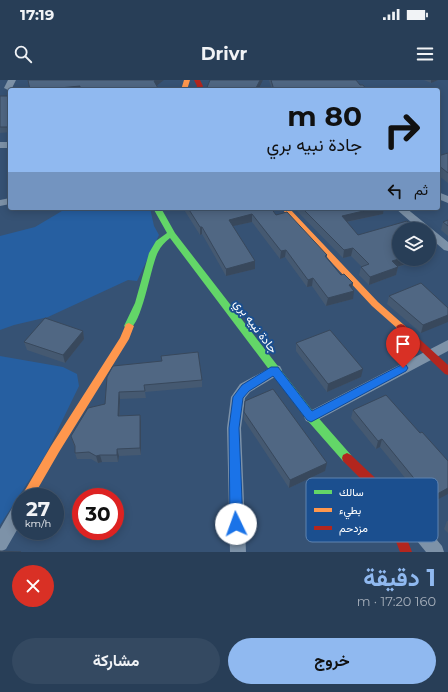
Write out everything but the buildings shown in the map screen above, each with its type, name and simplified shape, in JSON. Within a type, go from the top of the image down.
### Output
[{"type":"street","points":[[8,88],[12,80]]},
{"type":"street","name":"جادة نبيه بري","points":[[158,210],[171,234],[311,417],[367,478]]},
{"type":"street","points":[[287,210],[375,304],[448,371]]},
{"type":"street","points":[[402,210],[417,222]]},
{"type":"street","points":[[32,488],[124,339],[138,303],[154,253],[159,243],[171,234]]},
{"type":"street","points":[[436,238],[448,248]]},
{"type":"street","points":[[311,417],[448,345]]},
{"type":"street","points":[[238,552],[234,428],[238,397],[245,388],[275,370]]},
{"type":"street","points":[[0,544],[12,523]]},
{"type":"street","name":"جادة نبيه بري","points":[[402,542],[406,552]]},
{"type":"street","points":[[428,542],[436,552]]},
{"type":"shaded area","points":[[64,210],[150,210],[154,226],[159,235],[137,281],[128,280],[48,317],[0,330],[0,236],[35,227]]},
{"type":"shaded area","points":[[0,356],[63,367],[77,374],[79,386],[45,456],[24,488],[12,488],[12,507],[0,525]]},
{"type":"traffic: fast","points":[[158,210],[171,234],[311,417],[347,458]]},
{"type":"traffic: fast","points":[[129,326],[139,303],[153,253],[159,243],[171,234]]},
{"type":"traffic: slow","points":[[185,88],[187,80]]},
{"type":"traffic: slow","points":[[287,210],[375,304],[401,327]]},
{"type":"traffic: slow","points":[[32,488],[124,339],[129,326]]},
{"type":"traffic: jam","points":[[197,80],[200,86],[199,88]]},
{"type":"traffic: jam","points":[[401,327],[448,371]]},
{"type":"traffic: jam","points":[[347,458],[367,478]]},
{"type":"traffic: jam","points":[[402,542],[406,552]]},
{"type":"route","points":[[236,524],[234,428],[238,397],[245,388],[275,370],[311,417],[403,368]]}]
